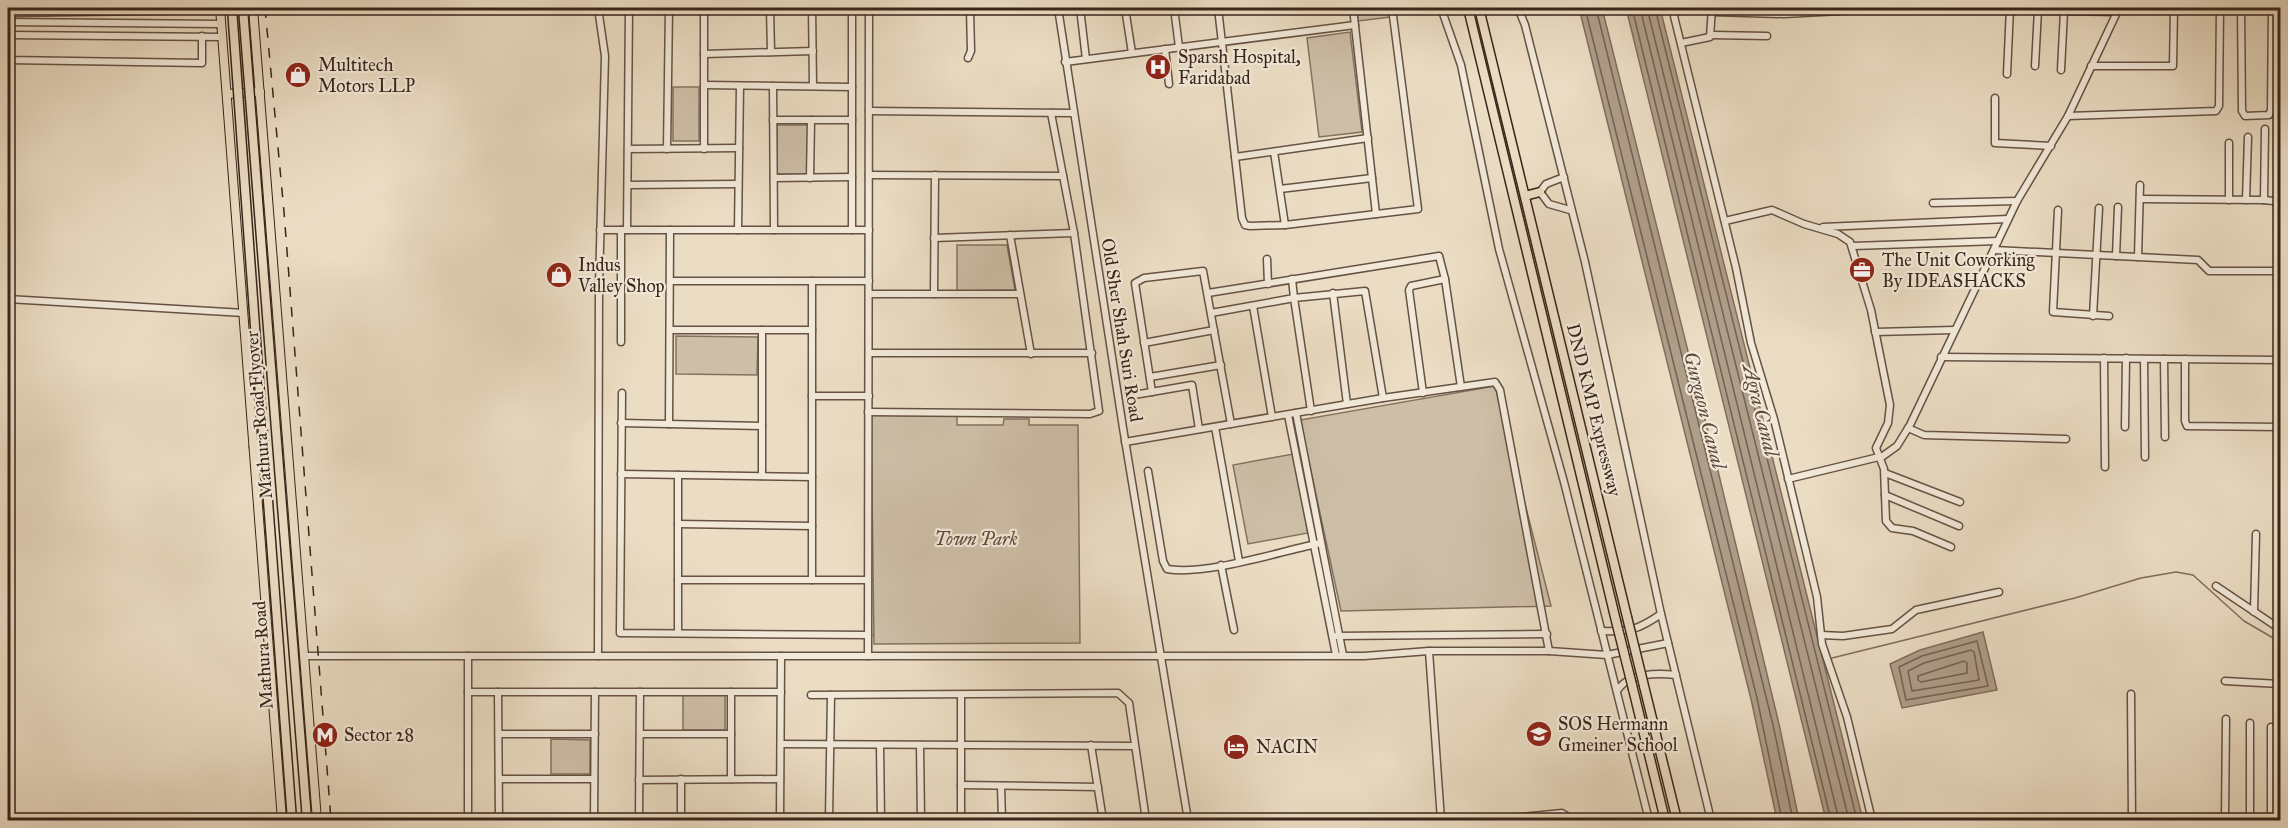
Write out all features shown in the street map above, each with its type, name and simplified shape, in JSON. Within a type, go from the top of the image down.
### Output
[{"type":"highway","name":"Mathura Road Flyover","points":[[232,8],[267,488]]},
{"type":"highway","name":"Mathura Road Flyover","points":[[243,8],[307,820]]},
{"type":"highway","name":"DND KMP Expressway","points":[[1468,8],[1665,820]]},
{"type":"highway","name":"DND KMP Expressway","points":[[1479,8],[1677,820]]},
{"type":"highway","points":[[1525,196],[1540,192]]},
{"type":"highway","points":[[254,447],[267,488]]},
{"type":"highway","name":"Mathura Road","points":[[267,488],[292,820]]},
{"type":"main road","points":[[253,8],[317,820]]},
{"type":"main road","points":[[220,9],[282,820]]},
{"type":"main road","points":[[227,94],[260,92]]},
{"type":"street","points":[[598,8],[605,56],[600,230],[598,656]]},
{"type":"street","points":[[621,342],[624,230],[628,185],[629,8]]},
{"type":"street","points":[[667,149],[669,8]]},
{"type":"street","points":[[704,8],[704,148]]},
{"type":"street","points":[[770,8],[771,52]]},
{"type":"street","points":[[812,8],[813,86]]},
{"type":"street","points":[[852,8],[852,230]]},
{"type":"street","points":[[868,656],[869,8]]},
{"type":"street","points":[[968,58],[971,51],[970,8]]},
{"type":"street","name":"Old Sher Shah Suri Road","points":[[1058,8],[1125,442],[1188,820]]},
{"type":"street","points":[[1080,8],[1086,59]]},
{"type":"street","points":[[1125,8],[1132,53]]},
{"type":"street","points":[[1174,8],[1179,47]]},
{"type":"street","points":[[1218,8],[1242,218],[1245,225],[1285,225],[1418,209],[1392,8]]},
{"type":"street","points":[[1353,8],[1376,214]]},
{"type":"street","points":[[1441,8],[1461,65],[1499,249],[1564,482],[1649,820]]},
{"type":"street","points":[[1518,8],[1525,25],[1585,262],[1661,614],[1711,820]]},
{"type":"street","points":[[1671,8],[1725,221],[1752,343],[1769,400],[1788,479],[1816,597],[1822,644],[1847,717],[1872,820]]},
{"type":"street","points":[[1712,35],[1712,10],[1784,14],[1896,8],[2118,10],[2068,116],[2008,219],[1908,428],[1897,446],[1876,459],[1788,479]]},
{"type":"street","points":[[2091,66],[2173,66],[2174,8]]},
{"type":"street","points":[[2068,116],[2216,111],[2219,106],[2220,8]]},
{"type":"street","points":[[2241,8],[2242,111],[2245,116],[2266,116],[2271,110],[2272,8]]},
{"type":"street","points":[[8,13],[220,9]]},
{"type":"street","points":[[2007,74],[2010,9]]},
{"type":"street","points":[[2035,66],[2038,10]]},
{"type":"street","points":[[2061,70],[2064,11]]},
{"type":"street","points":[[8,22],[222,24]]},
{"type":"street","points":[[1065,62],[1355,25]]},
{"type":"street","points":[[1680,43],[1707,39],[1712,35],[1767,36]]},
{"type":"street","points":[[202,36],[202,63],[8,60],[8,36],[202,36],[222,37]]},
{"type":"street","points":[[1165,49],[1169,84]]},
{"type":"street","points":[[704,54],[813,51]]},
{"type":"street","points":[[704,85],[852,87]]},
{"type":"street","points":[[738,230],[740,86]]},
{"type":"street","points":[[773,86],[774,230]]},
{"type":"street","points":[[1995,98],[1995,143],[2051,146]]},
{"type":"street","points":[[869,111],[1073,113]]},
{"type":"street","points":[[868,412],[1097,413],[1100,407],[1074,233],[1051,113]]},
{"type":"street","points":[[774,120],[852,120]]},
{"type":"street","points":[[810,178],[811,120]]},
{"type":"street","points":[[2264,200],[2265,129]]},
{"type":"street","points":[[2246,200],[2248,136]]},
{"type":"street","points":[[1235,157],[1368,138]]},
{"type":"street","points":[[2229,143],[2229,200]]},
{"type":"street","points":[[628,149],[739,148]]},
{"type":"street","points":[[1275,152],[1285,225]]},
{"type":"street","points":[[869,175],[1063,176]]},
{"type":"street","points":[[934,294],[935,175]]},
{"type":"street","points":[[774,178],[852,177]]},
{"type":"street","points":[[1564,177],[1546,184],[1540,192],[1549,204],[1570,210]]},
{"type":"street","points":[[1280,189],[1372,178]]},
{"type":"street","points":[[628,185],[738,184]]},
{"type":"street","points":[[2138,257],[2140,185]]},
{"type":"street","points":[[2140,199],[2264,200],[2274,201],[2280,205]]},
{"type":"street","points":[[1933,203],[2018,201]]},
{"type":"street","points":[[2116,256],[2118,207]]},
{"type":"street","points":[[2093,316],[2098,208]]},
{"type":"street","points":[[1725,221],[1772,210],[1838,234],[1853,246],[1998,241]]},
{"type":"street","points":[[2058,210],[2054,314],[2109,316]]},
{"type":"street","points":[[1816,227],[2008,219]]},
{"type":"street","points":[[600,230],[869,230]]},
{"type":"street","points":[[669,424],[670,230]]},
{"type":"street","points":[[934,238],[1074,233]]},
{"type":"street","points":[[1010,235],[1031,354]]},
{"type":"street","points":[[1853,246],[1856,267],[1868,301],[1875,332],[1890,415],[1876,446],[1876,459],[1885,473],[1886,520],[1889,526],[1913,531],[1951,547]]},
{"type":"street","points":[[1994,250],[2200,261],[2209,271],[2280,272]]},
{"type":"street","points":[[1208,293],[1435,255],[1441,259],[1445,279],[1461,387]]},
{"type":"street","points":[[1267,259],[1268,284]]},
{"type":"street","points":[[1152,392],[1135,289],[1137,281],[1197,270],[1205,274],[1231,424]]},
{"type":"street","points":[[1292,279],[1311,411]]},
{"type":"street","points":[[1423,393],[1409,290],[1415,285],[1445,279]]},
{"type":"street","points":[[670,281],[869,281]]},
{"type":"street","points":[[812,281],[812,580]]},
{"type":"street","points":[[1211,314],[1294,298],[1365,291],[1383,398]]},
{"type":"street","points":[[1333,293],[1347,405]]},
{"type":"street","points":[[869,294],[1020,294]]},
{"type":"street","points":[[8,299],[244,313]]},
{"type":"street","points":[[1253,306],[1272,417]]},
{"type":"street","points":[[670,330],[812,330]]},
{"type":"street","points":[[762,330],[762,476]]},
{"type":"street","points":[[1144,344],[1214,330]]},
{"type":"street","points":[[1875,332],[1954,330]]},
{"type":"street","points":[[869,353],[1092,353]]},
{"type":"street","points":[[1941,357],[2280,360]]},
{"type":"street","points":[[2104,358],[2105,467]]},
{"type":"street","points":[[2125,427],[2126,358]]},
{"type":"street","points":[[2144,359],[2145,458]]},
{"type":"street","points":[[2164,359],[2165,437]]},
{"type":"street","points":[[2185,359],[2187,426],[2280,427]]},
{"type":"street","points":[[1150,377],[1221,365]]},
{"type":"street","points":[[1125,442],[1492,382],[1500,390],[1549,651]]},
{"type":"street","points":[[1134,395],[1192,386],[1199,429]]},
{"type":"street","points":[[622,393],[620,633],[868,635]]},
{"type":"street","points":[[812,396],[869,396]]},
{"type":"street","points":[[1296,414],[1317,543],[1339,655]]},
{"type":"street","points":[[1288,415],[1317,543]]},
{"type":"street","points":[[621,423],[762,426]]},
{"type":"street","points":[[1215,426],[1239,561]]},
{"type":"street","points":[[1908,428],[1924,435],[2066,439]]},
{"type":"street","points":[[1148,471],[1163,561],[1167,569],[1221,565],[1317,543]]},
{"type":"street","points":[[1885,473],[1960,502]]},
{"type":"street","points":[[621,474],[812,477]]},
{"type":"street","points":[[678,475],[678,633]]},
{"type":"street","points":[[1886,495],[1959,526]]},
{"type":"street","points":[[678,524],[812,526]]},
{"type":"street","points":[[2254,612],[2256,534]]},
{"type":"street","points":[[1221,565],[1234,630]]},
{"type":"street","points":[[678,580],[868,580]]},
{"type":"street","points":[[2216,586],[2280,629]]},
{"type":"street","points":[[1821,635],[1843,636],[1892,629],[1916,610],[1999,592]]},
{"type":"street","points":[[1602,631],[1624,632],[1641,628],[1661,614]]},
{"type":"street","points":[[1335,636],[1547,634]]},
{"type":"street","points":[[304,656],[1162,656],[1339,655],[1429,651],[1549,651],[1607,655],[1668,643]]},
{"type":"street","points":[[1429,651],[1441,820]]},
{"type":"street","points":[[468,656],[468,820]]},
{"type":"street","points":[[780,820],[781,656]]},
{"type":"street","points":[[1617,691],[1621,684],[1635,677],[1658,673],[1676,675]]},
{"type":"street","points":[[2225,681],[2280,684]]},
{"type":"street","points":[[468,692],[781,692]]},
{"type":"street","points":[[498,692],[499,820]]},
{"type":"street","points":[[594,820],[595,692]]},
{"type":"street","points":[[639,820],[640,692]]},
{"type":"street","points":[[731,692],[731,779]]},
{"type":"street","points":[[811,695],[1118,693],[1129,703],[1146,820]]},
{"type":"street","points":[[2131,694],[2132,820]]},
{"type":"street","points":[[829,820],[831,695]]},
{"type":"street","points":[[961,820],[962,695]]},
{"type":"street","points":[[2225,820],[2226,719]]},
{"type":"street","points":[[2250,723],[2250,820]]},
{"type":"street","points":[[2271,727],[2271,820]]},
{"type":"street","points":[[499,734],[595,734]]},
{"type":"street","points":[[640,734],[731,734]]},
{"type":"street","points":[[781,744],[1134,746]]},
{"type":"street","points":[[880,745],[881,820]]},
{"type":"street","points":[[920,745],[921,820]]},
{"type":"street","points":[[1091,746],[1103,820]]},
{"type":"street","points":[[499,779],[594,778]]},
{"type":"street","points":[[639,780],[780,778]]},
{"type":"street","points":[[681,779],[681,820]]},
{"type":"street","points":[[961,785],[1098,787]]},
{"type":"street","points":[[1001,786],[1002,820]]},
{"type":"street","points":[[1490,820],[1562,813],[1567,816],[1568,820]]},
{"type":"green space","points":[[1356,8],[1389,8],[1390,17],[1358,21]]},
{"type":"green space","points":[[1350,32],[1362,132],[1319,137],[1307,38]]},
{"type":"green space","points":[[673,87],[699,87],[699,141],[673,141]]},
{"type":"green space","points":[[777,125],[808,125],[808,174],[777,174]]},
{"type":"green space","points":[[957,245],[1007,245],[1015,290],[957,291]]},
{"type":"green space","points":[[676,336],[758,337],[757,375],[676,374]]},
{"type":"green space","points":[[1495,386],[1551,606],[1341,611],[1300,420]]},
{"type":"green space","name":"Town Park","points":[[871,414],[957,416],[957,425],[1003,425],[1004,419],[1029,419],[1029,425],[1078,425],[1080,643],[874,644]]},
{"type":"green space","points":[[1293,454],[1308,533],[1248,544],[1233,465]]},
{"type":"green space","points":[[683,695],[725,695],[725,730],[683,730]]},
{"type":"green space","points":[[551,739],[590,740],[590,774],[551,774]]},
{"type":"water","points":[[1579,8],[1602,8],[1718,471],[1779,724],[1799,820],[1777,820],[1751,699]]},
{"type":"water","points":[[1626,8],[1660,8],[1863,820],[1826,820]]},
{"type":"water","points":[[1983,632],[1997,690],[1902,708],[1890,664],[1920,650]]},
{"type":"waterway","points":[[1828,659],[2075,598],[2141,578],[2176,572],[2193,575],[2244,621],[2280,642]]},
{"type":"railway","points":[[265,8],[284,212],[331,820]]},
{"type":"railway","points":[[8,812],[8,820]]},
{"type":"place","name":"Sparsh Hospital, Faridabad","points":[[1158,67]]},
{"type":"place","name":"Multitech Motors LLP","points":[[298,75]]},
{"type":"place","name":"The Unit Coworking By IDEASHACKS","points":[[1862,270]]},
{"type":"place","name":"Indus Valley Shop","points":[[559,275]]},
{"type":"place","name":"SOS Hermann Gmeiner School","points":[[1539,734]]},
{"type":"place","name":"Sector 28","points":[[325,735]]},
{"type":"place","name":"NACIN","points":[[1236,747]]},
{"type":"water label","name":"Gurgaon Canal","points":[[1705,410]]},
{"type":"water label","name":"Agra Canal","points":[[1761,410]]}]
